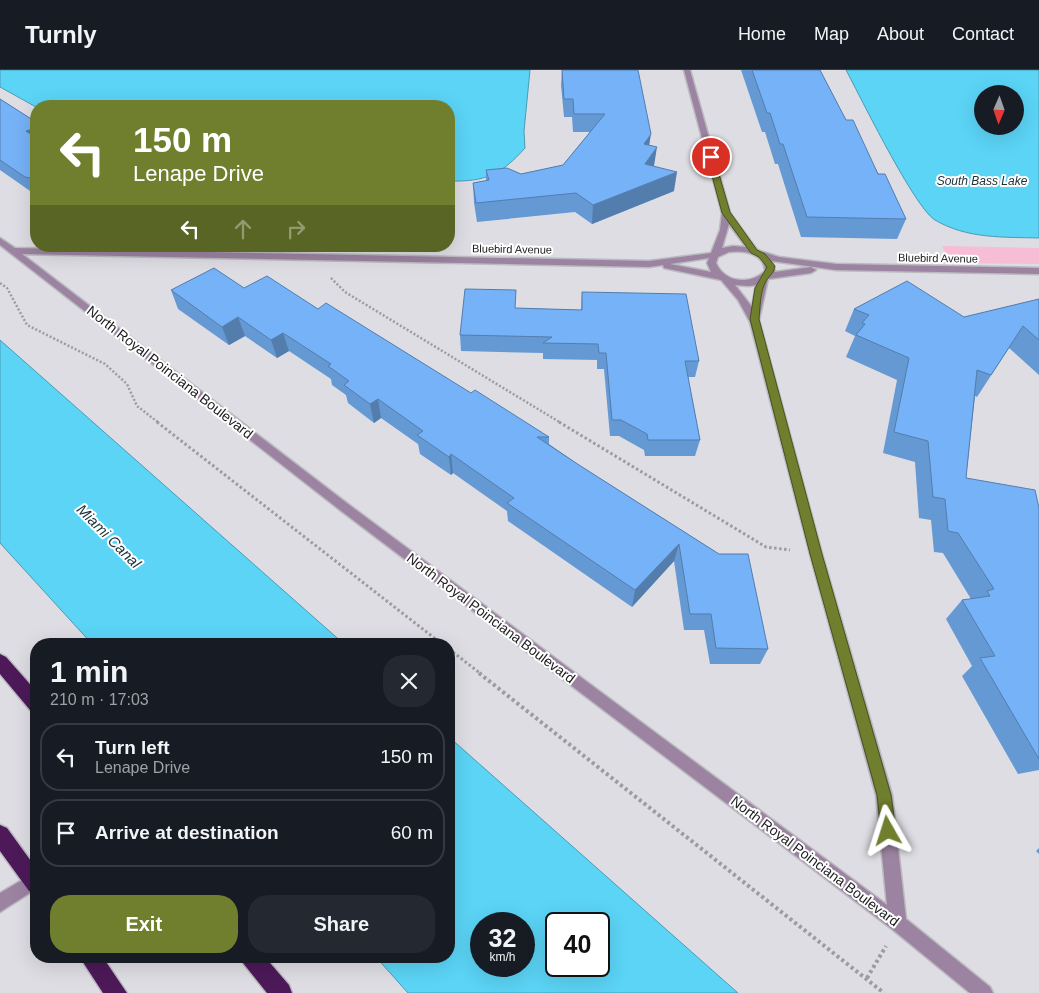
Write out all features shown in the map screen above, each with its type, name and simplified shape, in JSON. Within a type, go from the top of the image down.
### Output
[{"type":"highway","points":[[0,662],[30,697]]},
{"type":"highway","points":[[0,835],[30,876]]},
{"type":"highway","points":[[94,963],[116,993]]},
{"type":"highway","points":[[256,963],[281,993]]},
{"type":"street","points":[[687,70],[726,213],[756,253],[768,261],[771,266],[764,278],[754,319]]},
{"type":"street","points":[[726,213],[724,230],[710,265],[742,299],[754,319],[816,554],[884,795],[898,924]]},
{"type":"street","name":"North Royal Poinciana Boulevard","points":[[0,241],[352,513],[898,924],[984,993]]},
{"type":"street","name":"Bluebird Avenue","points":[[650,264],[714,254],[736,248],[778,260],[836,267],[1039,271]]},
{"type":"street","name":"Bluebird Avenue","points":[[14,251],[30,251]]},
{"type":"street","name":"Bluebird Avenue","points":[[73,252],[650,264],[745,283],[764,278],[836,267]]},
{"type":"street","points":[[0,903],[30,886]]},
{"type":"path","points":[[310,256],[345,292],[766,547],[816,554]]},
{"type":"path","points":[[0,283],[7,288],[27,324],[106,364],[127,384],[137,406],[434,638]]},
{"type":"path","points":[[455,654],[884,993]]},
{"type":"path","points":[[867,978],[898,924]]},
{"type":"shaded area","points":[[942,246],[1039,248],[1039,264],[951,263]]},
{"type":"water","points":[[0,70],[530,70],[524,131],[525,148],[500,171],[483,178],[462,181],[455,181],[455,100],[30,100],[30,104],[0,87]]},
{"type":"water","name":"South Bass Lake","points":[[846,70],[1039,70],[1039,238],[973,234],[960,231],[935,220],[914,195]]},
{"type":"water","name":"Miami Canal","points":[[0,340],[337,638],[87,638],[0,543]]},
{"type":"water","points":[[455,742],[738,993],[408,993],[381,963],[455,963]]},
{"type":"building","points":[[562,70],[638,70],[651,134],[644,144],[657,147],[645,164],[677,172],[593,205],[576,193],[476,203],[473,183],[489,180],[486,170],[507,168],[521,174],[563,165],[605,114],[574,114],[573,99],[564,99]]},
{"type":"building","points":[[752,70],[820,70],[846,120],[853,120],[878,174],[885,174],[906,219],[807,217],[783,144],[780,144],[770,113],[767,113]]},
{"type":"building","points":[[0,99],[30,118],[30,130],[26,131],[30,134],[30,178],[25,177],[0,160]]},
{"type":"building","points":[[214,268],[244,288],[267,276],[318,309],[326,303],[471,393],[475,390],[549,437],[537,437],[719,554],[748,554],[768,649],[716,648],[711,614],[690,614],[679,544],[635,590],[507,503],[514,498],[451,454],[449,457],[417,435],[423,431],[378,399],[370,404],[344,385],[349,381],[328,366],[331,364],[283,333],[271,340],[238,317],[222,327],[171,290]]},
{"type":"building","points":[[907,281],[964,317],[1039,299],[1039,340],[1023,326],[991,375],[977,370],[966,478],[1035,490],[1039,508],[1039,759],[980,658],[995,656],[962,600],[990,596],[987,591],[994,589],[958,533],[948,531],[945,499],[933,497],[928,441],[894,432],[909,358],[856,335],[865,324],[862,323],[869,315],[854,309]]},
{"type":"building","points":[[465,289],[516,290],[515,308],[582,310],[582,292],[686,294],[699,361],[685,361],[700,440],[648,440],[647,434],[621,420],[612,420],[606,353],[599,353],[598,344],[543,343],[552,337],[460,335]]},
{"type":"route","points":[[711,157],[726,213],[754,252],[762,256],[771,266],[770,272],[762,280],[759,288],[754,319],[816,554],[884,795],[888,831]]}]
